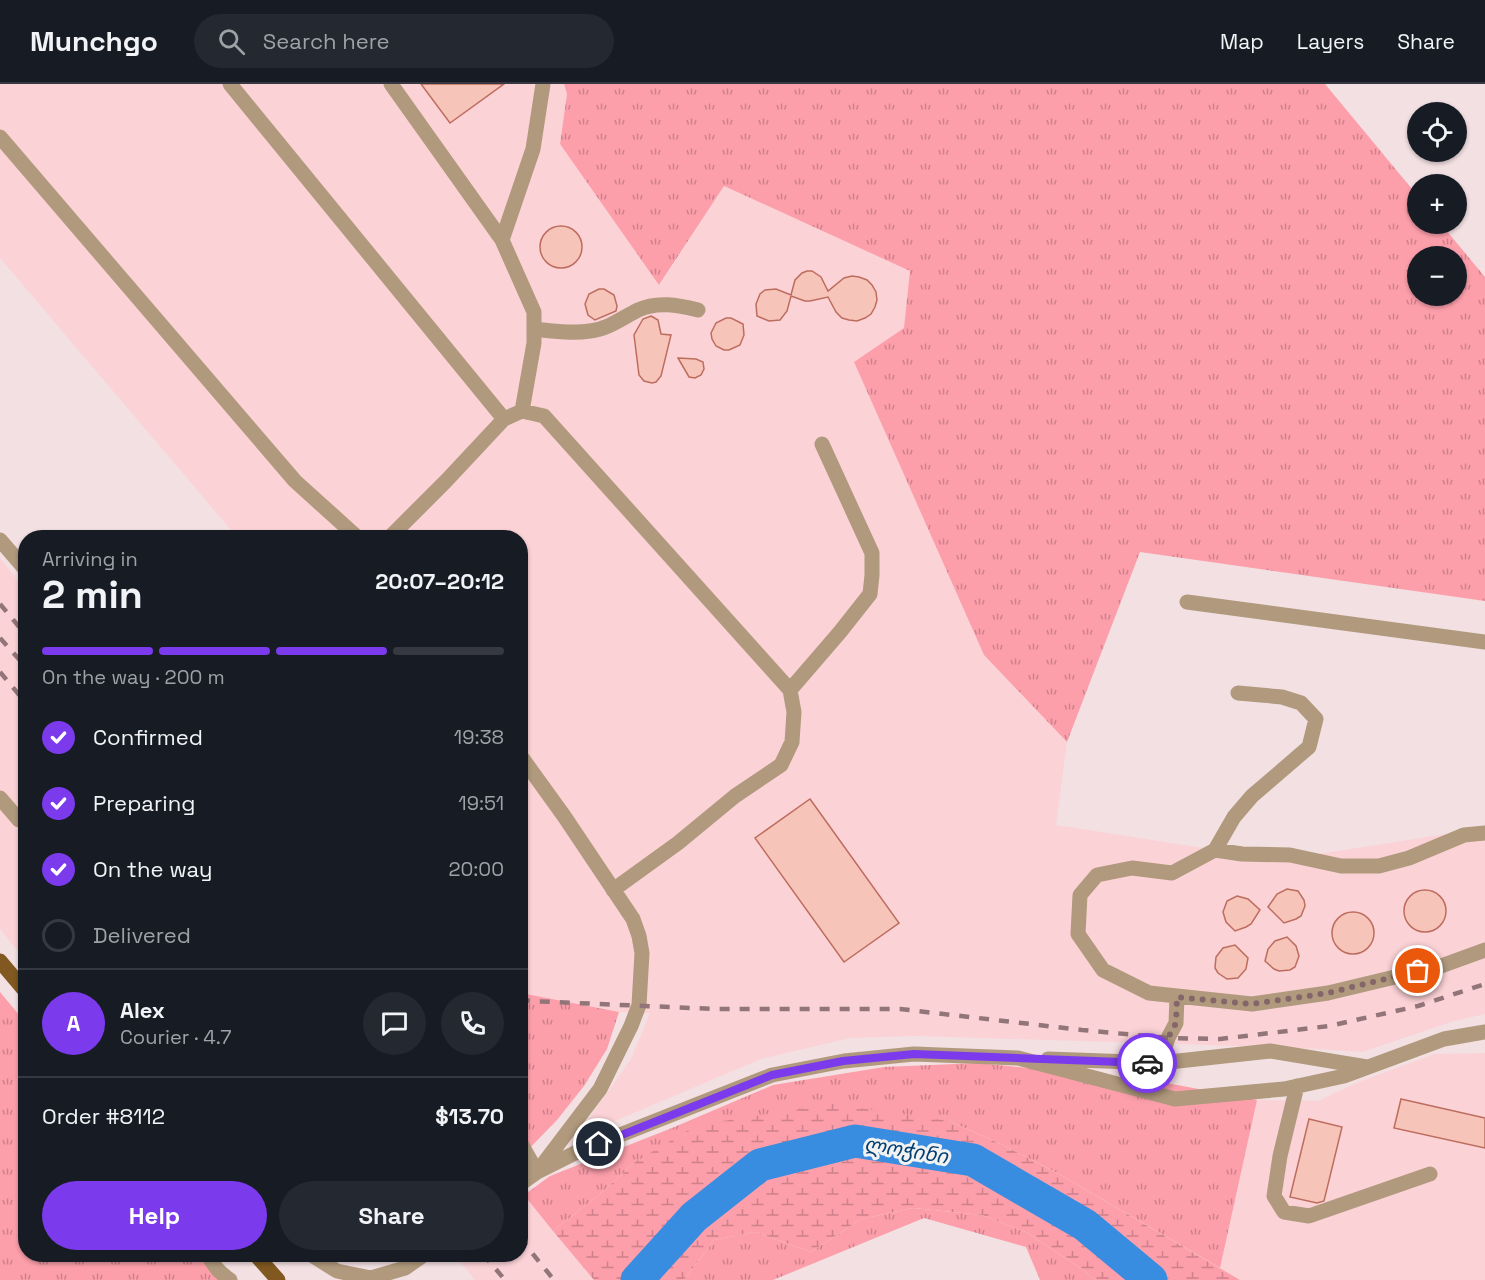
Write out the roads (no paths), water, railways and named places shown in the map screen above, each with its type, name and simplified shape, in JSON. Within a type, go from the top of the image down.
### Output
[{"type":"main road","points":[[0,961],[18,982]]},
{"type":"main road","points":[[262,1262],[278,1280]]},
{"type":"street","points":[[230,84],[504,419]]},
{"type":"street","points":[[391,84],[502,240],[534,312],[534,343],[522,411]]},
{"type":"street","points":[[502,240],[533,149],[543,84]]},
{"type":"street","points":[[0,137],[294,481],[349,530]]},
{"type":"street","points":[[534,329],[568,332],[591,331],[657,304],[680,305],[698,310]]},
{"type":"street","points":[[397,530],[504,419],[522,411],[544,416],[790,690],[794,712],[792,742],[781,765],[735,795],[678,843],[614,890]]},
{"type":"street","points":[[790,690],[870,594],[872,553],[822,444]]},
{"type":"street","points":[[0,540],[18,561]]},
{"type":"street","points":[[1187,602],[1485,642]]},
{"type":"street","points":[[1238,693],[1282,698],[1301,703],[1316,719],[1309,747],[1252,796],[1234,817],[1215,850],[1172,873],[1132,868],[1097,875],[1080,895],[1078,934],[1103,970],[1149,993],[1252,1004],[1328,993],[1441,966],[1485,950]]},
{"type":"street","points":[[528,766],[633,919],[642,953],[639,1005],[632,1026],[600,1089],[537,1172]]},
{"type":"street","points":[[0,798],[18,819]]},
{"type":"street","points":[[1215,850],[1242,854],[1290,855],[1341,867],[1379,866],[1409,858],[1464,835],[1485,833]]},
{"type":"street","points":[[1160,1063],[1168,1038],[1176,1023],[1177,997]]},
{"type":"street","points":[[1018,1058],[1175,1099],[1284,1089],[1344,1076],[1444,1039],[1485,1032]]},
{"type":"street","points":[[528,1178],[578,1152],[772,1075],[843,1061],[914,1054],[1160,1063],[1270,1051],[1367,1067]]},
{"type":"street","points":[[1297,1086],[1280,1156],[1274,1196],[1284,1212],[1310,1216],[1430,1174]]},
{"type":"street","points":[[528,1156],[537,1172]]},
{"type":"street","points":[[212,1262],[221,1274],[230,1280]]},
{"type":"street","points":[[323,1262],[337,1271],[371,1278],[405,1268],[414,1262]]},
{"type":"waterway","name":"ლოჭინი","points":[[637,1280],[694,1217],[760,1165],[855,1141],[973,1160],[1085,1225],[1151,1280]]},
{"type":"railway","points":[[0,604],[18,625]]},
{"type":"railway","points":[[0,638],[18,658]]},
{"type":"railway","points":[[0,672],[18,693]]},
{"type":"railway","points":[[528,1001],[715,1009],[900,1009],[1082,1030],[1168,1038],[1220,1039],[1329,1026],[1418,1006],[1485,984]]},
{"type":"railway","points":[[528,1248],[554,1280]]},
{"type":"railway","points":[[490,1262],[505,1280]]}]
